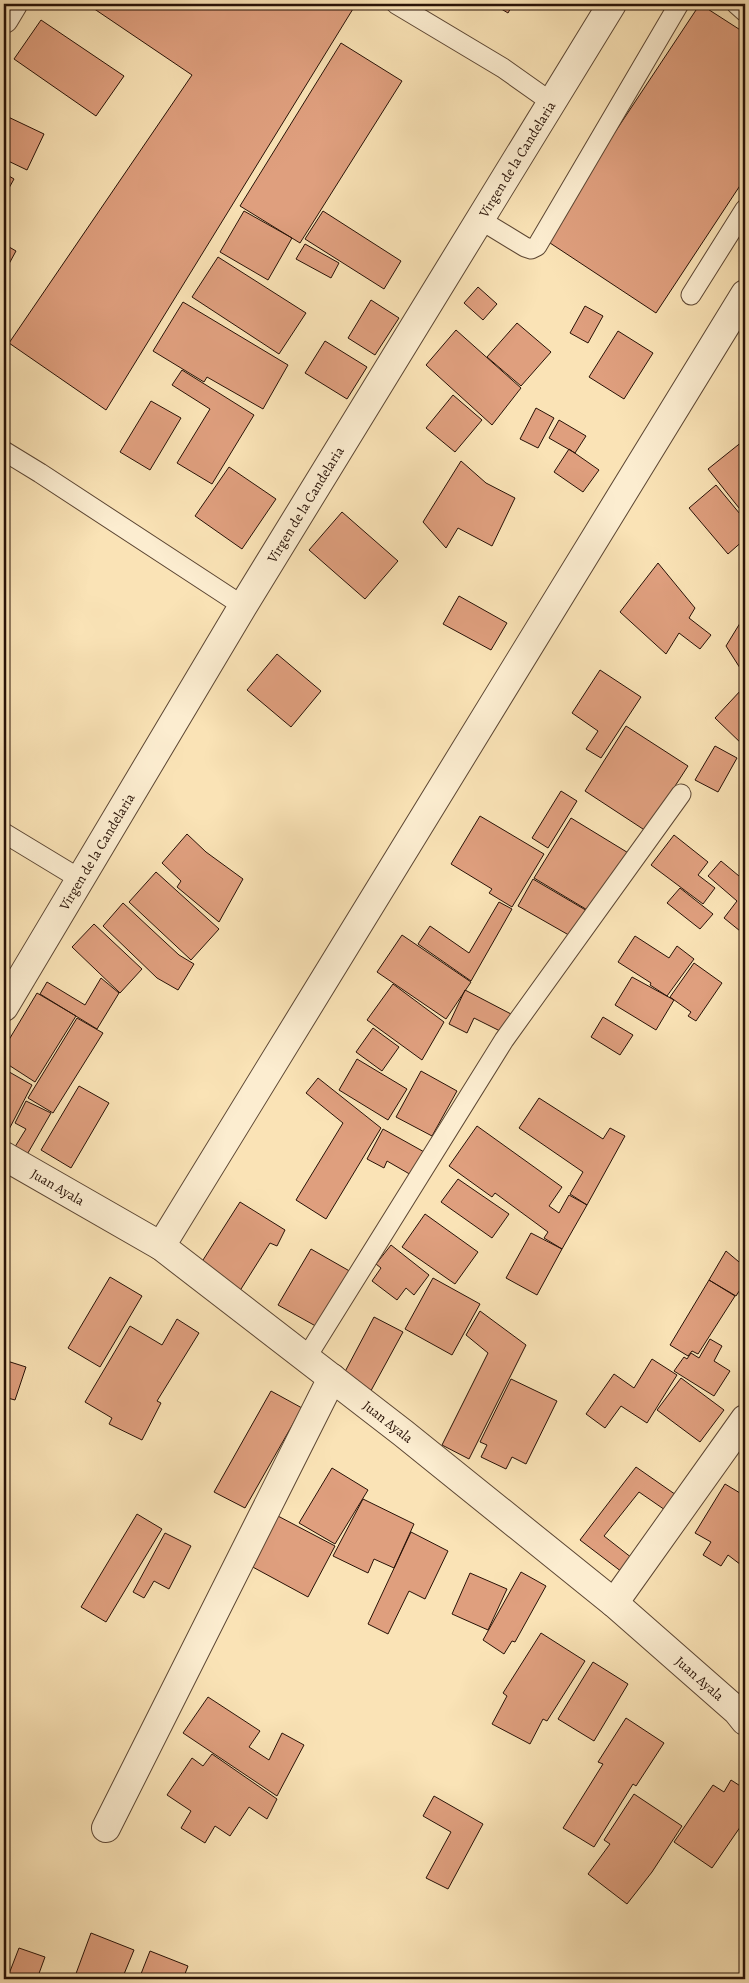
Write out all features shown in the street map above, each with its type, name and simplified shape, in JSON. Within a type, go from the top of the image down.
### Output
[{"type":"street","points":[[4,19],[13,4]]},
{"type":"street","name":"Virgen de la Candelaria","points":[[4,1007],[243,606],[612,4]]},
{"type":"street","points":[[161,1246],[745,294]]},
{"type":"street","name":"Juan Ayala","points":[[4,1156],[161,1246],[410,1439],[614,1603],[737,1711],[745,1721]]},
{"type":"street","points":[[106,1828],[332,1378]]},
{"type":"street","points":[[614,1603],[745,1419]]},
{"type":"lane","points":[[396,4],[503,68],[551,102]]},
{"type":"lane","points":[[479,219],[525,247],[531,249],[536,246],[679,4]]},
{"type":"lane","points":[[736,4],[745,12]]},
{"type":"lane","points":[[691,295],[745,209]]},
{"type":"lane","points":[[4,451],[243,606]]},
{"type":"lane","points":[[306,1358],[504,1040],[681,794]]},
{"type":"lane","points":[[4,833],[80,879]]},
{"type":"building","points":[[87,4],[356,4],[106,410],[9,343],[192,75]]},
{"type":"building","points":[[493,4],[513,4],[508,13]]},
{"type":"building","points":[[700,4],[745,33],[745,178],[656,313],[544,239]]},
{"type":"building","points":[[41,20],[124,76],[96,116],[14,59]]},
{"type":"building","points":[[341,43],[402,81],[300,243],[240,206]]},
{"type":"building","points":[[4,115],[44,134],[27,170],[4,159]]},
{"type":"building","points":[[4,173],[14,179],[4,197]]},
{"type":"building","points":[[244,211],[292,238],[268,280],[220,252]]},
{"type":"building","points":[[323,211],[401,261],[384,289],[305,239]]},
{"type":"building","points":[[4,244],[16,251],[4,273]]},
{"type":"building","points":[[305,244],[339,263],[331,278],[296,259]]},
{"type":"building","points":[[218,257],[306,313],[279,354],[192,297]]},
{"type":"building","points":[[478,287],[497,304],[483,320],[464,303]]},
{"type":"building","points":[[371,300],[399,318],[375,355],[348,338]]},
{"type":"building","points":[[183,302],[288,365],[263,409],[207,377],[204,382],[153,351]]},
{"type":"building","points":[[585,306],[603,316],[588,343],[570,333]]},
{"type":"building","points":[[517,323],[551,352],[521,386],[487,357]]},
{"type":"building","points":[[456,330],[521,388],[492,425],[426,365]]},
{"type":"building","points":[[618,331],[653,353],[624,399],[589,377]]},
{"type":"building","points":[[325,341],[367,367],[347,399],[305,373]]},
{"type":"building","points":[[182,370],[254,415],[212,484],[177,463],[210,409],[172,385]]},
{"type":"building","points":[[453,395],[482,420],[455,452],[426,428]]},
{"type":"building","points":[[151,401],[181,418],[150,470],[120,452]]},
{"type":"building","points":[[536,408],[554,418],[538,448],[520,439]]},
{"type":"building","points":[[559,420],[586,436],[575,453],[549,438]]},
{"type":"building","points":[[743,441],[745,443],[745,511],[743,513],[708,469]]},
{"type":"building","points":[[569,449],[599,470],[583,492],[554,472]]},
{"type":"building","points":[[461,461],[486,483],[515,498],[492,546],[458,528],[446,548],[423,522]]},
{"type":"building","points":[[229,467],[276,499],[242,549],[195,516]]},
{"type":"building","points":[[716,485],[745,520],[745,539],[728,554],[689,508]]},
{"type":"building","points":[[342,512],[398,561],[365,599],[309,550]]},
{"type":"building","points":[[658,563],[695,608],[689,618],[711,635],[700,649],[679,633],[666,654],[620,612]]},
{"type":"building","points":[[459,596],[507,623],[491,650],[443,624]]},
{"type":"building","points":[[745,615],[745,659],[740,668],[726,646]]},
{"type":"building","points":[[277,654],[321,691],[291,727],[247,690]]},
{"type":"building","points":[[600,670],[641,697],[601,758],[586,749],[598,731],[572,713]]},
{"type":"building","points":[[742,689],[745,692],[745,747],[715,718]]},
{"type":"building","points":[[626,726],[688,766],[646,831],[585,791]]},
{"type":"building","points":[[715,746],[737,758],[718,792],[695,780]]},
{"type":"building","points":[[561,791],[577,801],[548,848],[532,838]]},
{"type":"building","points":[[480,816],[544,854],[512,907],[489,893],[492,889],[451,864]]},
{"type":"building","points":[[571,818],[630,854],[594,914],[534,878]]},
{"type":"building","points":[[187,834],[206,852],[243,879],[219,922],[177,887],[181,881],[162,863]]},
{"type":"building","points":[[674,835],[708,862],[698,875],[715,888],[703,904],[651,865]]},
{"type":"building","points":[[721,861],[745,881],[745,935],[724,918],[737,901],[708,876]]},
{"type":"building","points":[[156,872],[219,929],[191,960],[129,902]]},
{"type":"building","points":[[533,879],[589,912],[574,938],[518,906]]},
{"type":"building","points":[[680,888],[713,914],[700,929],[667,903]]},
{"type":"building","points":[[499,902],[512,909],[471,981],[418,944],[430,926],[469,953]]},
{"type":"building","points":[[123,903],[179,955],[194,964],[178,990],[157,978],[103,926]]},
{"type":"building","points":[[94,924],[142,969],[120,993],[72,947]]},
{"type":"building","points":[[402,935],[471,982],[446,1019],[377,972]]},
{"type":"building","points":[[635,936],[669,958],[677,946],[694,959],[667,996],[650,985],[651,983],[618,962]]},
{"type":"building","points":[[694,963],[722,983],[696,1021],[688,1016],[691,1012],[670,997]]},
{"type":"building","points":[[632,977],[674,1000],[656,1030],[615,1005]]},
{"type":"building","points":[[101,978],[119,993],[97,1029],[40,994],[47,982],[85,1005]]},
{"type":"building","points":[[393,984],[444,1022],[422,1060],[367,1020]]},
{"type":"building","points":[[465,990],[511,1014],[502,1032],[474,1018],[467,1033],[449,1024]]},
{"type":"building","points":[[37,993],[76,1016],[35,1082],[4,1062],[4,1048]]},
{"type":"building","points":[[603,1017],[633,1035],[620,1055],[591,1037]]},
{"type":"building","points":[[77,1018],[103,1033],[53,1113],[28,1098]]},
{"type":"building","points":[[373,1028],[399,1047],[382,1071],[356,1052]]},
{"type":"building","points":[[357,1059],[407,1089],[388,1120],[339,1090]]},
{"type":"building","points":[[4,1069],[32,1085],[4,1139],[4,1108],[6,1104],[4,1102]]},
{"type":"building","points":[[421,1071],[457,1091],[432,1136],[396,1117]]},
{"type":"building","points":[[318,1078],[381,1128],[326,1219],[296,1200],[343,1123],[306,1093]]},
{"type":"building","points":[[79,1086],[109,1103],[71,1168],[41,1150]]},
{"type":"building","points":[[539,1098],[603,1139],[610,1128],[625,1136],[587,1205],[570,1194],[583,1172],[519,1128]]},
{"type":"building","points":[[26,1101],[51,1113],[25,1158],[13,1150],[26,1129],[15,1123]]},
{"type":"building","points":[[477,1126],[562,1187],[549,1206],[559,1213],[569,1195],[587,1205],[562,1249],[544,1238],[548,1232],[495,1193],[492,1197],[449,1166]]},
{"type":"building","points":[[383,1129],[426,1153],[413,1176],[387,1161],[384,1168],[367,1159]]},
{"type":"building","points":[[458,1179],[509,1214],[492,1238],[441,1202]]},
{"type":"building","points":[[240,1202],[285,1230],[277,1246],[270,1243],[236,1297],[196,1271]]},
{"type":"building","points":[[425,1214],[478,1252],[455,1284],[402,1247]]},
{"type":"building","points":[[531,1233],[562,1249],[537,1295],[506,1278]]},
{"type":"building","points":[[391,1245],[429,1275],[414,1295],[406,1288],[397,1300],[372,1281],[381,1268],[376,1264]]},
{"type":"building","points":[[311,1249],[353,1273],[321,1329],[278,1305]]},
{"type":"building","points":[[726,1251],[745,1267],[745,1282],[736,1296],[709,1280]]},
{"type":"building","points":[[110,1277],[142,1296],[100,1367],[68,1348]]},
{"type":"building","points":[[433,1278],[480,1304],[452,1355],[405,1329]]},
{"type":"building","points":[[709,1280],[735,1296],[698,1354],[692,1351],[688,1356],[670,1345]]},
{"type":"building","points":[[480,1311],[526,1345],[469,1459],[442,1445],[488,1353],[466,1335]]},
{"type":"building","points":[[374,1317],[403,1332],[367,1398],[339,1383]]},
{"type":"building","points":[[177,1319],[199,1333],[157,1401],[161,1403],[142,1440],[109,1424],[112,1418],[85,1402],[130,1326],[162,1345]]},
{"type":"building","points":[[710,1339],[722,1346],[714,1361],[730,1371],[714,1396],[674,1371],[684,1357],[687,1359],[691,1353],[699,1358]]},
{"type":"building","points":[[652,1359],[677,1375],[647,1423],[621,1406],[605,1428],[586,1414],[614,1374],[634,1388]]},
{"type":"building","points":[[4,1360],[26,1367],[15,1400],[4,1397]]},
{"type":"building","points":[[681,1378],[724,1410],[700,1442],[657,1410]]},
{"type":"building","points":[[511,1379],[557,1401],[526,1464],[512,1457],[506,1469],[481,1457],[487,1445],[480,1442]]},
{"type":"building","points":[[271,1391],[302,1408],[245,1508],[214,1492]]},
{"type":"building","points":[[636,1467],[679,1497],[668,1512],[639,1492],[604,1536],[632,1558],[622,1572],[580,1540]]},
{"type":"building","points":[[332,1468],[368,1490],[335,1544],[299,1523]]},
{"type":"building","points":[[725,1484],[745,1496],[745,1568],[728,1555],[721,1566],[703,1555],[711,1542],[695,1533]]},
{"type":"building","points":[[363,1499],[414,1524],[394,1568],[374,1559],[368,1573],[333,1556]]},
{"type":"building","points":[[137,1514],[162,1529],[106,1622],[81,1607]]},
{"type":"building","points":[[276,1515],[335,1546],[308,1597],[249,1565]]},
{"type":"building","points":[[411,1532],[448,1551],[425,1599],[409,1591],[388,1634],[368,1624]]},
{"type":"building","points":[[165,1533],[191,1546],[169,1589],[154,1581],[144,1598],[133,1592]]},
{"type":"building","points":[[521,1572],[546,1586],[515,1642],[512,1641],[504,1654],[483,1640]]},
{"type":"building","points":[[470,1573],[507,1589],[488,1630],[452,1614]]},
{"type":"building","points":[[541,1633],[585,1661],[547,1721],[543,1719],[530,1744],[492,1724],[507,1696],[503,1693]]},
{"type":"building","points":[[593,1662],[628,1684],[594,1741],[558,1719]]},
{"type":"building","points":[[208,1697],[260,1731],[249,1747],[269,1760],[282,1733],[304,1745],[277,1796],[183,1733]]},
{"type":"building","points":[[626,1718],[664,1743],[636,1786],[633,1784],[594,1847],[563,1828],[603,1764],[598,1762]]},
{"type":"building","points":[[212,1754],[277,1799],[267,1819],[249,1807],[230,1836],[215,1826],[205,1843],[181,1828],[191,1811],[167,1795],[192,1758],[203,1766]]},
{"type":"building","points":[[731,1780],[745,1789],[745,1798],[741,1804],[745,1807],[745,1820],[712,1868],[674,1842],[713,1785],[724,1792]]},
{"type":"building","points":[[634,1794],[682,1826],[652,1872],[627,1904],[588,1874],[610,1844],[604,1840]]},
{"type":"building","points":[[434,1796],[483,1824],[448,1889],[426,1878],[451,1832],[423,1816]]},
{"type":"building","points":[[91,1933],[134,1950],[122,1979],[74,1979]]},
{"type":"building","points":[[19,1948],[45,1957],[37,1979],[7,1979]]},
{"type":"building","points":[[150,1951],[188,1966],[183,1979],[139,1979]]}]
